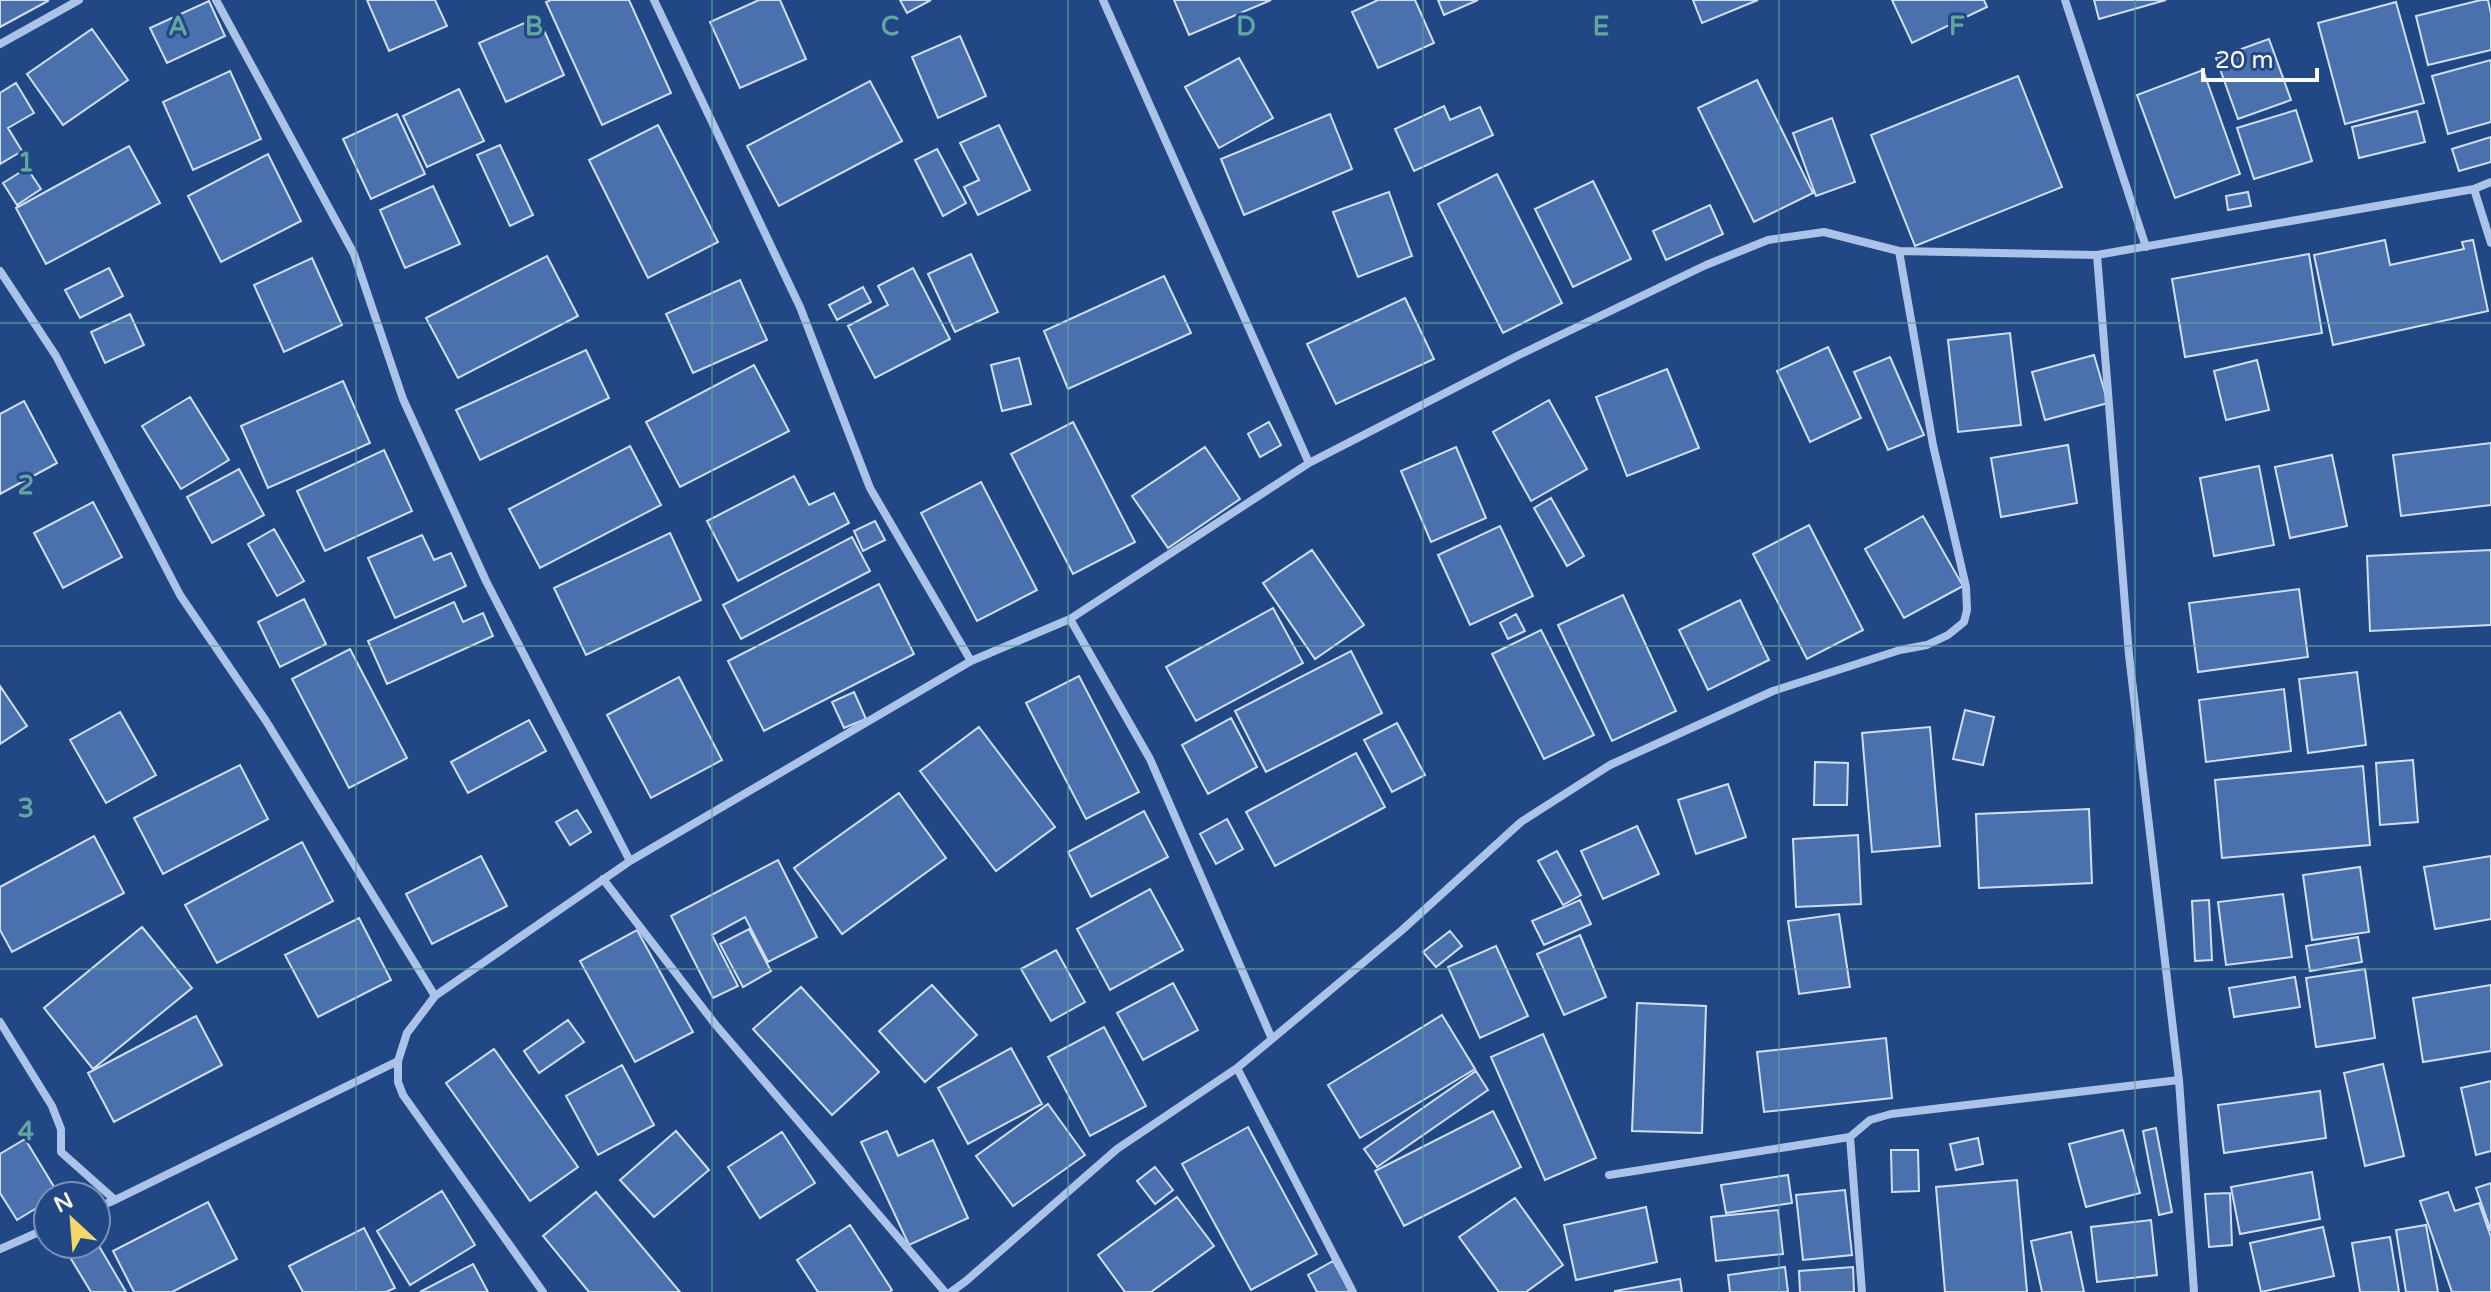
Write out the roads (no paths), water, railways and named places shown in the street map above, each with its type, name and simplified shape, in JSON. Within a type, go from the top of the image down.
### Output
[{"type":"street","points":[[0,44],[79,0]]},
{"type":"street","points":[[216,0],[354,254],[403,399],[486,581],[630,861]]},
{"type":"street","points":[[654,0],[800,307],[870,488],[971,661]]},
{"type":"street","points":[[1103,0],[1309,463]]},
{"type":"street","points":[[2065,0],[2146,247]]},
{"type":"street","points":[[543,1292],[403,1095],[398,1082],[398,1061],[407,1033],[435,996],[630,861],[971,661],[1070,619],[1309,463],[1584,323],[1706,265],[1768,240],[1824,232],[1899,251],[2097,255],[2474,189],[2491,182]]},
{"type":"street","points":[[2474,189],[2491,243]]},
{"type":"street","points":[[603,879],[715,1024],[948,1292],[966,1281],[1117,1149],[1237,1068],[1401,931],[1521,822],[1610,765],[1773,691],[1900,650],[1927,645],[1948,635],[1964,622],[1966,587],[1933,445],[1899,251]]},
{"type":"street","points":[[2097,255],[2129,655],[2179,1080],[2194,1292]]},
{"type":"street","points":[[0,271],[56,356],[180,595],[266,721],[435,996]]},
{"type":"street","points":[[1070,619],[1150,759],[1272,1039]]},
{"type":"street","points":[[0,1022],[52,1106],[61,1129],[61,1152],[115,1200]]},
{"type":"street","points":[[112,1201],[398,1061]]},
{"type":"street","points":[[1237,1068],[1353,1292]]},
{"type":"street","points":[[1609,1175],[1850,1137],[1870,1120],[1891,1114],[2179,1080]]},
{"type":"street","points":[[1850,1137],[1862,1292]]},
{"type":"street","points":[[0,1249],[32,1235]]}]
